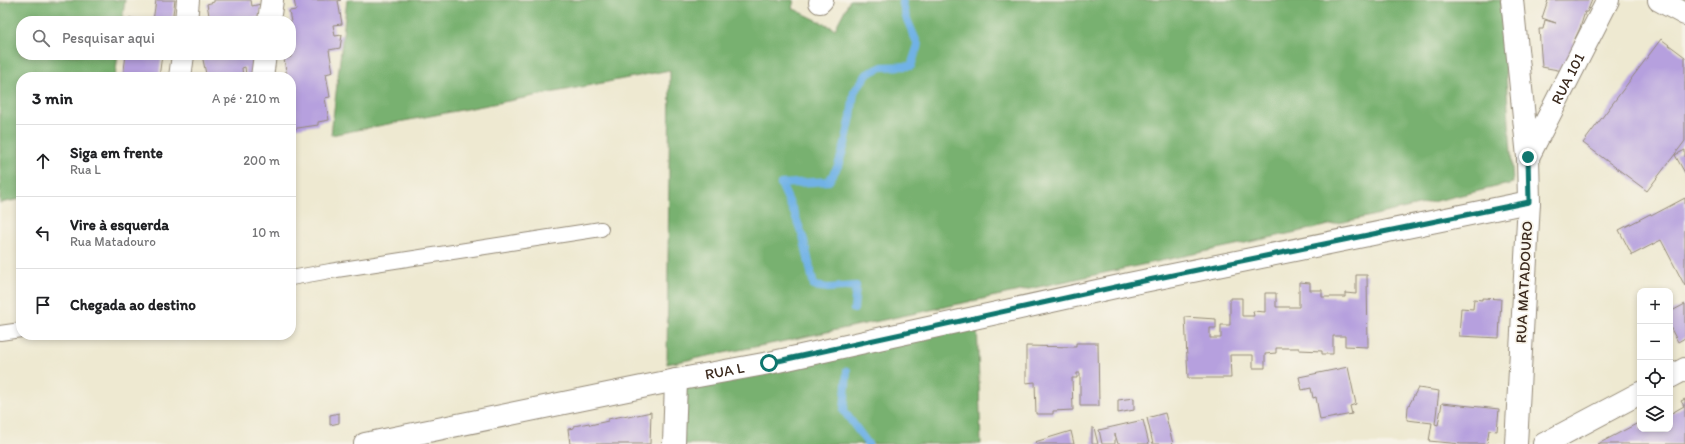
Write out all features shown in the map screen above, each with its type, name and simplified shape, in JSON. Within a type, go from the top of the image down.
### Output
[{"type":"street","points":[[186,16],[188,0]]},
{"type":"street","points":[[270,16],[272,0]]},
{"type":"street","name":"RUA MATADOURO","points":[[1512,0],[1528,157],[1529,202],[1516,444]]},
{"type":"street","name":"RUA 101","points":[[1528,157],[1608,0]]},
{"type":"street","points":[[1659,0],[1685,14]]},
{"type":"street","points":[[181,72],[182,60]]},
{"type":"street","points":[[263,72],[264,60]]},
{"type":"street","name":"RUA L","points":[[365,444],[436,437],[676,380],[769,363],[1129,284],[1529,202]]},
{"type":"street","points":[[1673,376],[1685,370]]},
{"type":"street","points":[[674,444],[676,380]]},
{"type":"street","points":[[1544,444],[1637,395]]},
{"type":"lane","points":[[296,277],[601,229]]},
{"type":"lane","points":[[0,333],[16,331]]},
{"type":"green space","points":[[16,0],[125,0],[123,16],[16,16],[16,60],[117,60],[116,72],[16,72],[16,200],[0,203],[0,3]]},
{"type":"green space","points":[[347,0],[794,0],[792,8],[835,29],[850,0],[1501,0],[1513,183],[1367,217],[780,342],[667,364],[670,70],[331,135]]},
{"type":"green space","points":[[977,321],[981,444],[672,444],[671,388]]},
{"type":"building","points":[[156,0],[175,0],[173,16],[154,16]]},
{"type":"building","points":[[214,0],[251,0],[252,6],[261,4],[260,16],[209,16],[207,4],[214,2]]},
{"type":"building","points":[[294,0],[341,0],[338,1],[342,24],[333,25],[335,36],[342,35],[340,48],[329,50],[333,72],[326,74],[330,97],[325,98],[329,120],[318,122],[318,125],[296,128],[296,72],[286,72],[284,60],[296,60],[296,16],[290,16],[289,11],[296,10]]},
{"type":"building","points":[[1548,0],[1592,0],[1587,12],[1585,12],[1573,43],[1577,44],[1563,71],[1542,67],[1539,29],[1543,29],[1545,20],[1556,23],[1542,18]]},
{"type":"building","points":[[1661,39],[1685,57],[1685,141],[1647,191],[1583,143]]},
{"type":"building","points":[[125,60],[161,60],[160,72],[124,72]]},
{"type":"building","points":[[203,60],[255,60],[254,72],[246,72],[245,67],[242,68],[242,72],[206,72]]},
{"type":"building","points":[[1685,150],[1685,173],[1675,155]]},
{"type":"building","points":[[1685,198],[1685,286],[1661,240],[1632,255],[1619,230],[1650,214],[1651,216]]},
{"type":"building","points":[[1356,275],[1367,275],[1368,347],[1345,346],[1345,336],[1333,336],[1333,354],[1322,354],[1322,351],[1299,350],[1299,348],[1276,348],[1276,353],[1265,354],[1265,368],[1253,368],[1253,355],[1230,355],[1231,378],[1188,378],[1185,317],[1216,319],[1216,328],[1210,328],[1210,338],[1221,338],[1221,325],[1230,325],[1230,298],[1242,298],[1242,316],[1254,316],[1253,311],[1265,312],[1265,293],[1276,293],[1276,307],[1299,307],[1299,282],[1310,283],[1310,290],[1322,290],[1322,297],[1345,297],[1345,293],[1356,294]]},
{"type":"building","points":[[1482,298],[1501,299],[1499,338],[1459,336],[1461,308],[1473,309],[1474,299],[1482,300]]},
{"type":"building","points":[[1685,304],[1685,338],[1678,342],[1673,333],[1673,310]]},
{"type":"building","points":[[1076,343],[1098,343],[1099,406],[1080,406],[1080,373],[1077,373],[1077,378],[1072,378],[1073,410],[1053,411],[1053,414],[1036,414],[1035,382],[1026,383],[1026,346],[1076,347]]},
{"type":"building","points":[[1348,367],[1356,404],[1350,406],[1352,414],[1320,420],[1316,397],[1313,398],[1311,388],[1302,390],[1299,377]]},
{"type":"building","points":[[1418,388],[1439,391],[1435,424],[1438,425],[1442,403],[1499,409],[1497,431],[1489,430],[1487,444],[1461,444],[1429,441],[1432,423],[1407,420],[1408,407]]},
{"type":"building","points":[[1134,398],[1134,410],[1118,413],[1118,400]]},
{"type":"building","points":[[1685,399],[1685,444],[1598,444],[1637,424],[1637,432],[1673,432],[1673,412],[1684,406],[1681,401]]},
{"type":"building","points":[[651,412],[650,444],[570,444],[568,429],[574,428],[574,426],[589,423],[590,425],[608,421],[608,419],[628,415],[628,417]]},
{"type":"building","points":[[339,413],[339,423],[330,425],[330,415]]},
{"type":"building","points":[[1165,413],[1173,444],[1153,444],[1147,418]]},
{"type":"building","points":[[1143,420],[1149,444],[1118,444],[1115,434],[1115,444],[1102,444],[1099,430]]},
{"type":"building","points":[[1092,428],[1094,428],[1098,444],[1092,444]]},
{"type":"building","points":[[1071,431],[1074,444],[1036,444],[1035,442]]},
{"type":"waterway","points":[[854,309],[856,286],[828,288],[814,286],[804,240],[781,184],[829,181],[838,166],[845,144],[851,117],[854,92],[867,74],[882,67],[911,66],[918,45],[906,17],[902,0]]},
{"type":"waterway","points":[[847,371],[844,411],[868,444]]},
{"type":"route","points":[[769,363],[1129,284],[1529,202],[1528,157]]}]
